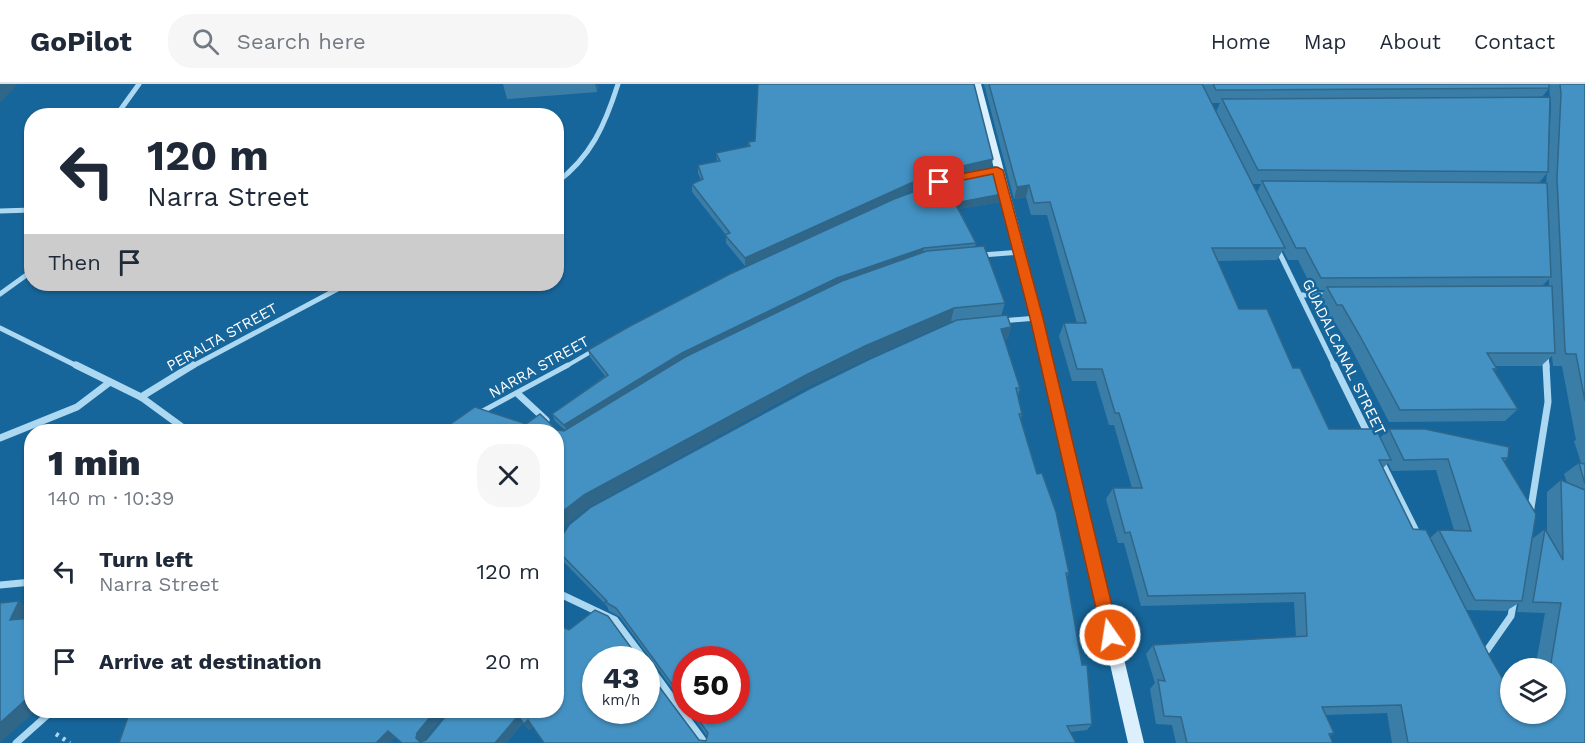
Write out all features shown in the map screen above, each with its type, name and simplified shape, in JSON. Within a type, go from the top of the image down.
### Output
[{"type":"main road","points":[[977,84],[993,171],[1020,252],[1037,318],[1136,743]]},
{"type":"street","points":[[122,108],[139,84]]},
{"type":"street","points":[[564,178],[576,170],[594,147],[604,128],[618,84]]},
{"type":"street","points":[[0,211],[24,210]]},
{"type":"street","name":"GUADALCANAL STREET","points":[[1273,240],[1374,446]]},
{"type":"street","points":[[978,256],[1020,252]]},
{"type":"street","points":[[0,294],[24,277]]},
{"type":"street","name":"PERALTA STREET","points":[[141,397],[211,354],[333,291]]},
{"type":"street","points":[[1300,295],[1334,295]]},
{"type":"street","points":[[995,322],[1037,318]]},
{"type":"street","points":[[0,328],[141,397],[178,424]]},
{"type":"street","points":[[1528,525],[1548,402],[1545,348]]},
{"type":"street","points":[[35,424],[77,407],[110,382]]},
{"type":"street","points":[[518,394],[550,424]]},
{"type":"street","points":[[0,438],[24,428]]},
{"type":"street","name":"GUADALCANAL STREET","points":[[1379,456],[1421,542]]},
{"type":"street","points":[[0,585],[24,583]]},
{"type":"street","points":[[1474,650],[1479,661],[1511,616],[1516,593]]},
{"type":"street","points":[[564,596],[615,620],[635,646]]},
{"type":"street","points":[[660,680],[705,743]]},
{"type":"street","points":[[16,743],[44,718]]},
{"type":"lane","points":[[917,191],[946,179],[970,173]]},
{"type":"lane","name":"NARRA STREET","points":[[472,417],[518,394],[596,349]]},
{"type":"building","points":[[758,84],[974,84],[993,159],[954,168],[911,183],[745,258],[725,235],[730,233],[692,184],[703,179],[698,165],[720,161],[716,153],[750,146],[748,142],[755,141]]},
{"type":"building","points":[[989,84],[1202,84],[1285,248],[1212,248],[1239,309],[1267,309],[1293,368],[1300,368],[1329,429],[1376,429],[1391,460],[1379,460],[1413,529],[1426,530],[1500,674],[1500,724],[1566,724],[1566,658],[1552,658],[1561,603],[1533,602],[1545,529],[1563,560],[1561,480],[1585,490],[1585,743],[1408,743],[1401,705],[1322,707],[1334,733],[1329,734],[1333,743],[1187,743],[1181,717],[1164,716],[1158,680],[1165,681],[1153,645],[1307,636],[1305,593],[1148,596],[1130,532],[1125,533],[1113,488],[1142,488],[1119,413],[1115,413],[1102,369],[1077,369],[1064,323],[1086,323],[1050,202],[1034,203],[1029,185],[1017,187]]},
{"type":"building","points":[[1213,84],[1549,84],[1549,88],[1216,90]]},
{"type":"building","points":[[1560,84],[1585,84],[1585,401],[1576,354],[1566,354],[1565,350],[1557,178]]},
{"type":"building","points":[[1550,97],[1548,172],[1258,170],[1222,99]]},
{"type":"building","points":[[995,167],[1002,194],[955,203],[976,243],[924,248],[837,278],[682,353],[564,425],[552,414],[608,375],[588,350],[730,274],[894,199],[956,176]]},
{"type":"building","points":[[1262,181],[1547,183],[1551,277],[1321,278],[1305,248],[1296,248]]},
{"type":"building","points":[[984,246],[1005,303],[954,308],[865,346],[806,375],[584,495],[564,510],[564,431],[685,357],[842,281],[927,251]]},
{"type":"building","points":[[1552,286],[1555,353],[1487,353],[1497,369],[1493,369],[1518,409],[1400,410],[1342,305],[1337,305],[1327,287]]},
{"type":"building","points":[[1007,315],[1011,327],[1001,329],[1020,388],[1016,388],[1022,414],[1019,414],[1037,474],[1042,473],[1056,512],[1069,573],[1066,573],[1082,665],[1087,665],[1092,724],[1067,726],[1076,743],[544,743],[528,720],[524,724],[520,718],[564,718],[564,628],[569,630],[595,610],[608,616],[630,646],[582,646],[582,724],[660,724],[660,688],[672,704],[672,724],[687,724],[699,740],[706,741],[708,733],[701,724],[750,724],[750,646],[672,646],[672,684],[660,668],[660,646],[644,646],[616,608],[605,602],[607,601],[564,557],[564,533],[569,525],[591,507],[811,388],[957,320]]},
{"type":"building","points":[[475,407],[526,424],[451,424]]},
{"type":"building","points":[[540,414],[551,424],[526,424]]},
{"type":"building","points":[[1389,429],[1425,429],[1509,447],[1508,458],[1502,458],[1536,514],[1522,601],[1475,600],[1439,530],[1471,531],[1448,459],[1404,460]]},
{"type":"building","points":[[1579,463],[1585,464],[1585,484]]},
{"type":"building","points":[[19,601],[10,620],[24,619],[24,701],[0,723],[0,603]]},
{"type":"building","points":[[128,718],[429,718],[417,733],[416,738],[420,742],[426,740],[444,718],[516,718],[495,743],[402,743],[388,731],[376,743],[119,743]]},
{"type":"route","points":[[939,182],[970,173],[997,170],[1037,318],[1110,635]]}]
